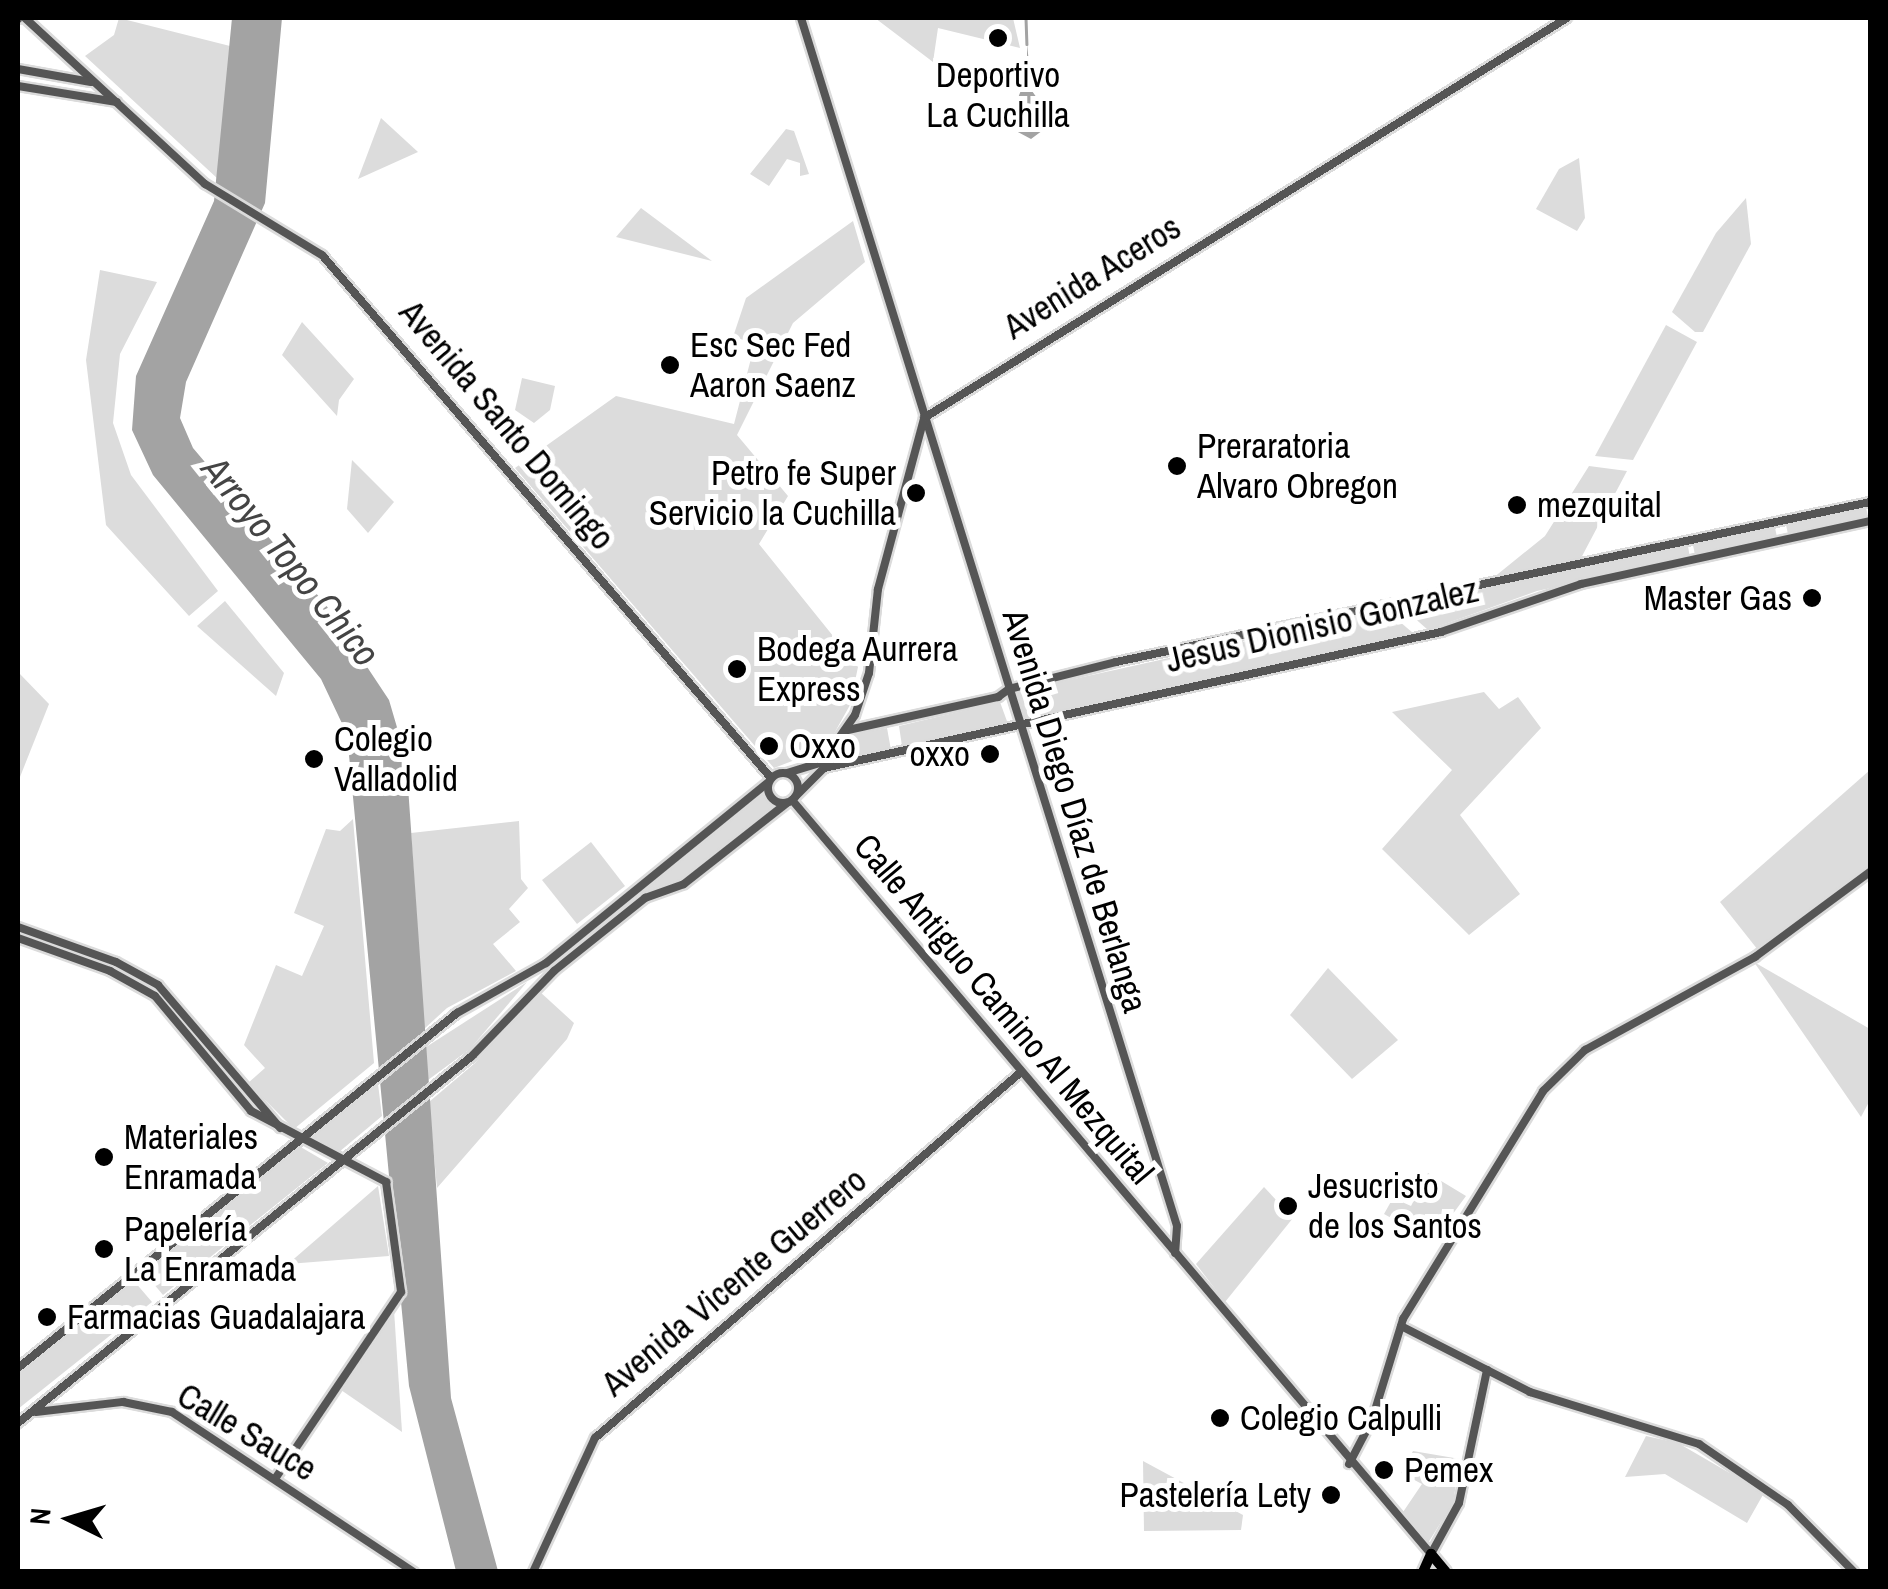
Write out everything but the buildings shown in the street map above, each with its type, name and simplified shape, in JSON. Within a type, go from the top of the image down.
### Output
[{"type":"main road","points":[[1427,1562],[1446,1572]]},
{"type":"street","name":"Avenida Santo Domingo","points":[[20,18],[216,192],[322,256],[373,308],[770,780]]},
{"type":"street","name":"Avenida Diego Díaz de Berlanga","points":[[801,18],[1177,1226],[1175,1253]]},
{"type":"street","name":"Avenida Aceros","points":[[924,418],[1567,18]]},
{"type":"street","points":[[18,69],[96,83]]},
{"type":"street","points":[[65,92],[66,77]]},
{"type":"street","points":[[18,86],[118,102]]},
{"type":"street","points":[[18,1423],[484,1046],[554,971],[645,898],[684,884],[791,800],[823,765],[848,730],[865,687],[878,589],[924,418]]},
{"type":"street","name":"Jesus Dionisio Gonzalez","points":[[848,730],[981,702],[1009,689],[1870,502]]},
{"type":"street","name":"Jesus Dionisio Gonzalez","points":[[787,773],[1019,726],[1440,632],[1581,584],[1870,521]]},
{"type":"street","points":[[18,1368],[423,1040],[546,963],[770,780],[787,773],[798,785],[791,800]]},
{"type":"street","points":[[770,780],[773,800],[791,800]]},
{"type":"street","name":"Calle Antiguo Camino Al Mezquital","points":[[791,800],[1175,1253]]},
{"type":"street","points":[[1349,1464],[1372,1420],[1401,1326],[1543,1091],[1584,1050],[1755,957],[1870,872]]},
{"type":"street","points":[[18,928],[116,962],[158,985],[280,1128]]},
{"type":"street","points":[[18,938],[110,971],[155,996],[242,1103],[269,1125],[383,1178],[402,1292],[276,1477]]},
{"type":"street","name":"Avenida Vicente Guerrero","points":[[533,1572],[595,1438],[1021,1072]]},
{"type":"street","points":[[1175,1253],[1427,1562],[1459,1503],[1486,1370]]},
{"type":"street","points":[[1401,1326],[1486,1370],[1577,1409],[1686,1438],[1762,1484],[1854,1572]]},
{"type":"street","name":"Calle Sauce","points":[[32,1412],[124,1402],[164,1409],[276,1477],[414,1572]]},
{"type":"shaded area","points":[[119,18],[230,46],[218,179],[85,56],[114,35]]},
{"type":"shaded area","points":[[232,18],[282,18],[265,203],[186,382],[180,418],[193,448],[326,605],[389,700],[406,758],[451,1398],[498,1571],[456,1571],[409,1386],[347,734],[321,679],[153,475],[132,430],[136,376],[214,201]]},
{"type":"shaded area","name":"Deportivo La Cuchilla","points":[[875,18],[1013,18],[1020,48],[938,28],[933,62]]},
{"type":"shaded area","points":[[1027,44],[1032,91],[1054,122],[1031,139],[1007,126],[1027,75]]},
{"type":"shaded area","points":[[381,118],[418,152],[358,179]]},
{"type":"shaded area","points":[[786,129],[794,131],[809,174],[800,176],[800,163],[787,159],[769,186],[750,174]]},
{"type":"shaded area","points":[[1579,158],[1585,218],[1577,231],[1536,209],[1559,169]]},
{"type":"shaded area","points":[[1746,198],[1751,244],[1703,332],[1695,332],[1672,312],[1716,233]]},
{"type":"shaded area","points":[[641,208],[712,261],[616,237]]},
{"type":"shaded area","points":[[853,221],[865,262],[793,323],[737,435],[788,496],[759,544],[858,667],[850,705],[826,748],[774,768],[515,468],[616,396],[734,424],[755,343],[733,337],[746,298]]},
{"type":"shaded area","points":[[100,270],[157,282],[120,354],[113,423],[131,475],[218,591],[189,616],[106,525],[86,360]]},
{"type":"shaded area","points":[[302,322],[354,379],[339,400],[337,416],[282,355]]},
{"type":"shaded area","points":[[1666,325],[1697,342],[1633,460],[1595,456]]},
{"type":"shaded area","points":[[522,378],[555,386],[550,410],[534,423],[515,410]]},
{"type":"shaded area","points":[[352,460],[394,502],[368,533],[347,509]]},
{"type":"shaded area","points":[[1589,466],[1627,471],[1580,560],[1493,578],[1545,536]]},
{"type":"shaded area","points":[[1866,507],[1868,517],[1788,534],[1786,525]]},
{"type":"shaded area","points":[[1775,528],[1777,537],[1695,555],[1693,545]]},
{"type":"shaded area","points":[[1688,546],[1690,558],[1537,591],[1428,630],[1402,607]]},
{"type":"shaded area","points":[[225,601],[284,673],[276,696],[197,626]]},
{"type":"shaded area","points":[[1386,610],[1413,633],[1023,721],[1015,692]]},
{"type":"shaded area","points":[[18,672],[49,704],[18,782]]},
{"type":"shaded area","points":[[1484,692],[1499,709],[1518,697],[1541,728],[1460,815],[1520,894],[1469,935],[1382,849],[1452,770],[1392,712]]},
{"type":"shaded area","points":[[1000,702],[1008,724],[902,746],[899,726]]},
{"type":"shaded area","points":[[887,728],[891,750],[833,760],[850,735]]},
{"type":"shaded area","points":[[1870,770],[1870,865],[1758,950],[1720,902]]},
{"type":"shaded area","points":[[762,792],[775,806],[669,888],[645,893],[642,888]]},
{"type":"shaded area","points":[[353,819],[374,1063],[294,1129],[248,1083],[265,1068],[244,1045],[276,965],[302,976],[324,926],[294,913],[326,829],[340,831]]},
{"type":"shaded area","points":[[519,821],[521,879],[528,888],[509,909],[520,922],[493,944],[516,971],[447,1008],[424,1029],[411,833]]},
{"type":"shaded area","points":[[591,842],[625,886],[577,924],[542,880]]},
{"type":"shaded area","points":[[1754,962],[1870,1029],[1870,1100],[1861,1117]]},
{"type":"shaded area","points":[[1328,968],[1398,1040],[1352,1079],[1290,1015]]},
{"type":"shaded area","points":[[527,982],[470,1049],[428,1080],[423,1049]]},
{"type":"shaded area","points":[[539,991],[574,1023],[567,1039],[437,1188],[429,1102],[475,1063]]},
{"type":"shaded area","points":[[378,1084],[382,1116],[339,1152],[307,1139]]},
{"type":"shaded area","points":[[299,1146],[328,1163],[163,1295],[143,1271]]},
{"type":"shaded area","points":[[1428,1173],[1466,1196],[1433,1241],[1384,1214],[1393,1198],[1411,1206]]},
{"type":"shaded area","points":[[378,1186],[389,1256],[288,1264]]},
{"type":"shaded area","points":[[1264,1187],[1293,1218],[1225,1302],[1196,1264]]},
{"type":"shaded area","points":[[134,1281],[152,1302],[18,1409],[18,1375]]},
{"type":"shaded area","points":[[394,1310],[402,1432],[341,1390]]},
{"type":"shaded area","points":[[1646,1436],[1678,1443],[1764,1493],[1747,1523],[1665,1474],[1625,1477]]},
{"type":"shaded area","points":[[1413,1451],[1460,1459],[1453,1503],[1428,1543],[1401,1515],[1422,1484],[1401,1473]]},
{"type":"shaded area","points":[[1143,1461],[1243,1515],[1241,1530],[1144,1531]]},
{"type":"waterway","points":[[1026,18],[1027,44]]},
{"type":"place","name":"Deportivo La Cuchilla","points":[[998,38]]},
{"type":"place","name":"Esc Sec Fed Aaron Saenz","points":[[670,365]]},
{"type":"place","name":"Preraratoria Alvaro Obregon","points":[[1177,466]]},
{"type":"place","name":"Petro fe Super Servicio la Cuchilla","points":[[916,493]]},
{"type":"place","name":"mezquital","points":[[1517,505]]},
{"type":"place","name":"Master Gas","points":[[1812,598]]},
{"type":"place","name":"Bodega Aurrera Express","points":[[737,669]]},
{"type":"place","name":"Oxxo","points":[[769,746]]},
{"type":"place","name":"oxxo","points":[[990,754]]},
{"type":"place","name":"Colegio Valladolid","points":[[314,759]]},
{"type":"place","name":"Materiales Enramada","points":[[104,1157]]},
{"type":"place","name":"Jesucristo de los Santos","points":[[1288,1206]]},
{"type":"place","name":"Papelería La Enramada","points":[[104,1249]]},
{"type":"place","name":"Farmacias Guadalajara","points":[[47,1317]]},
{"type":"place","name":"Colegio Calpulli","points":[[1220,1418]]},
{"type":"place","name":"Pemex","points":[[1384,1470]]},
{"type":"place","name":"Pastelería Lety","points":[[1331,1495]]},
{"type":"water label","name":"Arroyo Topo Chico","points":[[291,561]]}]
